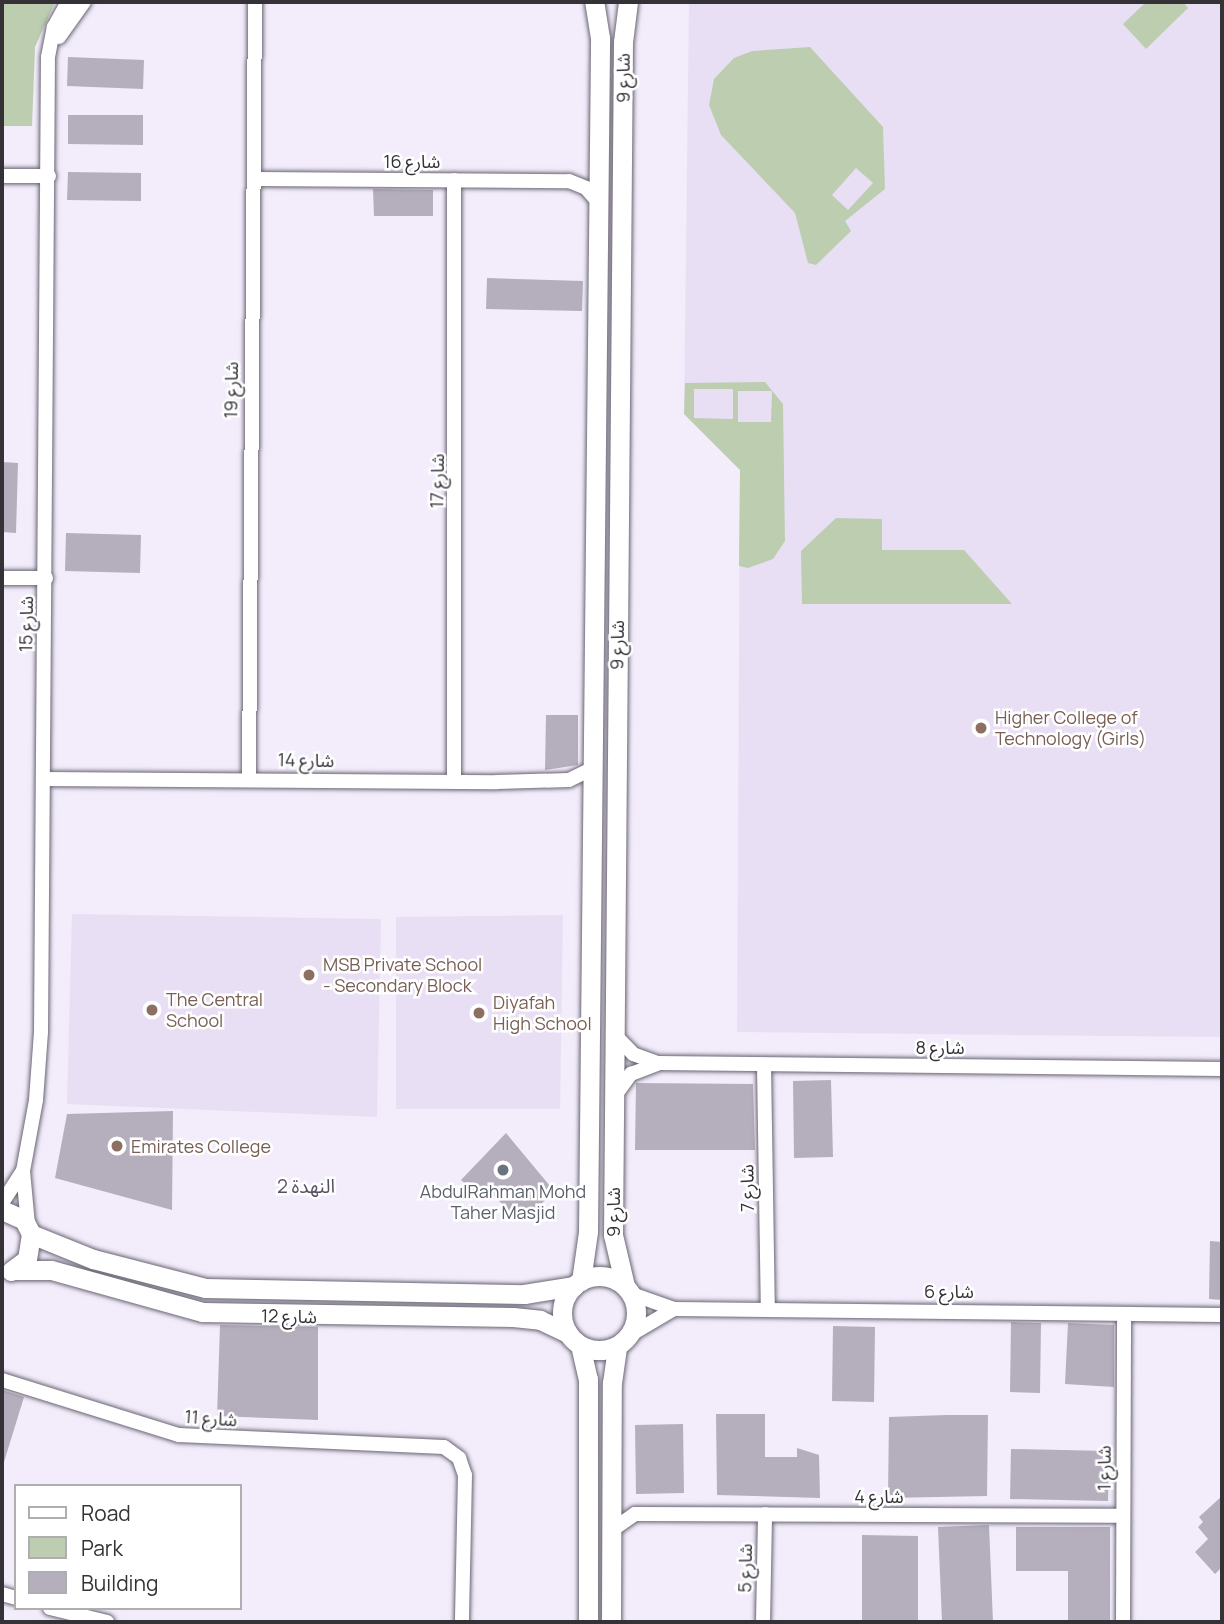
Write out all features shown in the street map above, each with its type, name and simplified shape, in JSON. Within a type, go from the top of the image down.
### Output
[{"type":"street","name":"شارع 15","points":[[30,1230],[23,1171],[40,1060],[51,37],[68,2]]},
{"type":"street","name":"شارع 15","points":[[50,75],[60,35],[84,2]]},
{"type":"street","name":"شارع 19","points":[[249,778],[255,2]]},
{"type":"street","name":"شارع 9","points":[[577,1284],[588,1232],[600,38],[594,2]]},
{"type":"street","points":[[603,2],[620,2]]},
{"type":"street","name":"شارع 9","points":[[628,2],[623,42],[613,1033],[613,1246],[628,1290]]},
{"type":"street","points":[[598,163],[569,181],[598,202]]},
{"type":"street","points":[[2,176],[49,176]]},
{"type":"street","name":"شارع 16","points":[[255,179],[569,181]]},
{"type":"street","name":"شارع 17","points":[[454,180],[454,782]]},
{"type":"street","points":[[597,280],[609,352],[620,370]]},
{"type":"street","points":[[2,578],[46,578]]},
{"type":"street","name":"شارع 14","points":[[43,779],[249,778],[454,782],[569,780],[592,769]]},
{"type":"street","points":[[569,780],[592,793]]},
{"type":"street","name":"شارع 8","points":[[613,1033],[633,1054],[658,1063],[1222,1069]]},
{"type":"street","name":"شارع 8","points":[[613,1097],[631,1074],[658,1063]]},
{"type":"street","name":"شارع 7","points":[[764,1065],[768,1309]]},
{"type":"street","name":"شارع 15","points":[[2,1203],[23,1171]]},
{"type":"street","name":"شارع 12","points":[[2,1210],[16,1214],[30,1230],[93,1259],[205,1288],[524,1294],[577,1284]]},
{"type":"street","points":[[5,1273],[27,1259],[30,1230]]},
{"type":"street","name":"شارع 12","points":[[5,1273],[51,1270],[202,1312],[513,1317],[540,1320],[574,1339]]},
{"type":"street","points":[[587,1622],[589,1379],[562,1314],[577,1284],[599,1276],[628,1290],[636,1322],[624,1341],[612,1493],[611,1622]]},
{"type":"street","name":"شارع 6","points":[[628,1290],[674,1309],[1222,1315]]},
{"type":"street","points":[[574,1339],[592,1350],[624,1341],[674,1309]]},
{"type":"street","name":"شارع 1","points":[[1123,1622],[1124,1314]]},
{"type":"street","name":"شارع 11","points":[[2,1380],[179,1435],[444,1447],[459,1458],[463,1484],[462,1622]]},
{"type":"street","points":[[612,1493],[635,1514],[612,1530]]},
{"type":"street","name":"شارع 4","points":[[635,1514],[1124,1516]]},
{"type":"street","name":"شارع 5","points":[[763,1622],[765,1514]]},
{"type":"street","points":[[58,1610],[107,1622]]},
{"type":"shaded area","name":"Higher College of Technology (Girls)","points":[[689,2],[1222,2],[1222,1037],[737,1032],[740,470],[684,414]]},
{"type":"shaded area","points":[[72,914],[381,919],[377,1117],[67,1104]]},
{"type":"shaded area","name":"Diyafah High School","points":[[563,915],[560,1109],[396,1109],[396,917]]},
{"type":"green space","points":[[2,2],[55,2],[35,47],[32,126],[2,126]]},
{"type":"green space","points":[[1146,2],[1183,2],[1188,8],[1146,49],[1123,24]]},
{"type":"green space","points":[[810,47],[883,127],[885,189],[845,221],[851,231],[816,265],[808,263],[795,213],[721,135],[709,105],[714,79],[734,58],[752,51]],"holes":[[[856,168],[873,183],[848,210],[832,195]]]},
{"type":"green space","points":[[765,382],[783,404],[785,541],[773,559],[748,568],[739,566],[740,470],[684,414],[685,383]],"holes":[[[694,389],[733,389],[733,419],[694,418]],[[738,391],[772,391],[771,422],[738,422]]]},
{"type":"green space","points":[[836,518],[882,519],[882,550],[964,550],[1012,604],[802,604],[801,551]]},
{"type":"building","points":[[68,57],[144,60],[143,89],[67,86]]},
{"type":"building","points":[[68,115],[143,115],[143,145],[68,144]]},
{"type":"building","points":[[68,172],[141,173],[141,201],[67,200]]},
{"type":"building","points":[[373,189],[433,190],[433,216],[374,216]]},
{"type":"building","points":[[487,278],[583,281],[582,311],[486,309]]},
{"type":"building","points":[[2,462],[18,463],[16,533],[2,532]]},
{"type":"building","points":[[66,533],[141,535],[140,573],[65,571]]},
{"type":"building","points":[[546,715],[578,715],[578,765],[545,770]]},
{"type":"building","points":[[831,1080],[833,1157],[794,1158],[793,1081]]},
{"type":"building","points":[[636,1083],[753,1084],[755,1150],[635,1150]]},
{"type":"building","name":"Emirates College","points":[[173,1111],[172,1210],[55,1178],[67,1114]]},
{"type":"building","name":"AbdulRahman Mohd Taher Masjid","points":[[506,1133],[550,1186],[543,1193],[548,1197],[527,1219],[521,1213],[516,1218],[490,1192],[482,1200],[461,1180]]},
{"type":"building","points":[[1210,1241],[1222,1242],[1222,1300],[1209,1299]]},
{"type":"building","points":[[1011,1322],[1041,1323],[1040,1393],[1010,1392]]},
{"type":"building","points":[[1068,1323],[1114,1325],[1114,1387],[1065,1384]]},
{"type":"building","points":[[220,1325],[318,1327],[318,1420],[217,1416]]},
{"type":"building","points":[[833,1326],[875,1327],[874,1402],[832,1401]]},
{"type":"building","points":[[2,1390],[24,1397],[4,1462],[2,1462]]},
{"type":"building","points":[[716,1414],[765,1414],[765,1457],[797,1457],[797,1448],[819,1455],[820,1498],[717,1495]]},
{"type":"building","points":[[988,1415],[987,1496],[888,1498],[889,1417]]},
{"type":"building","points":[[683,1424],[684,1493],[636,1494],[635,1425]]},
{"type":"building","points":[[1011,1449],[1109,1451],[1108,1501],[1010,1499]]},
{"type":"building","points":[[1222,1496],[1222,1567],[1215,1574],[1195,1552],[1208,1539],[1198,1527],[1203,1522],[1199,1517]]},
{"type":"building","points":[[989,1525],[993,1622],[942,1622],[938,1527]]},
{"type":"building","points":[[1016,1527],[1110,1527],[1110,1622],[1068,1622],[1068,1571],[1016,1571]]},
{"type":"building","points":[[862,1535],[918,1536],[918,1622],[862,1622]]},
{"type":"place","name":"Higher College of Technology (Girls)","points":[[981,728]]},
{"type":"place","name":"MSB Private School - Secondary Block","points":[[309,975]]},
{"type":"place","name":"The Central School","points":[[152,1010]]},
{"type":"place","name":"Diyafah High School","points":[[479,1013]]},
{"type":"place","name":"Emirates College","points":[[117,1146]]},
{"type":"place","name":"AbdulRahman Mohd Taher Masjid","points":[[503,1170]]},
{"type":"district","name":"النهدة 2","points":[[306,1187]]}]
